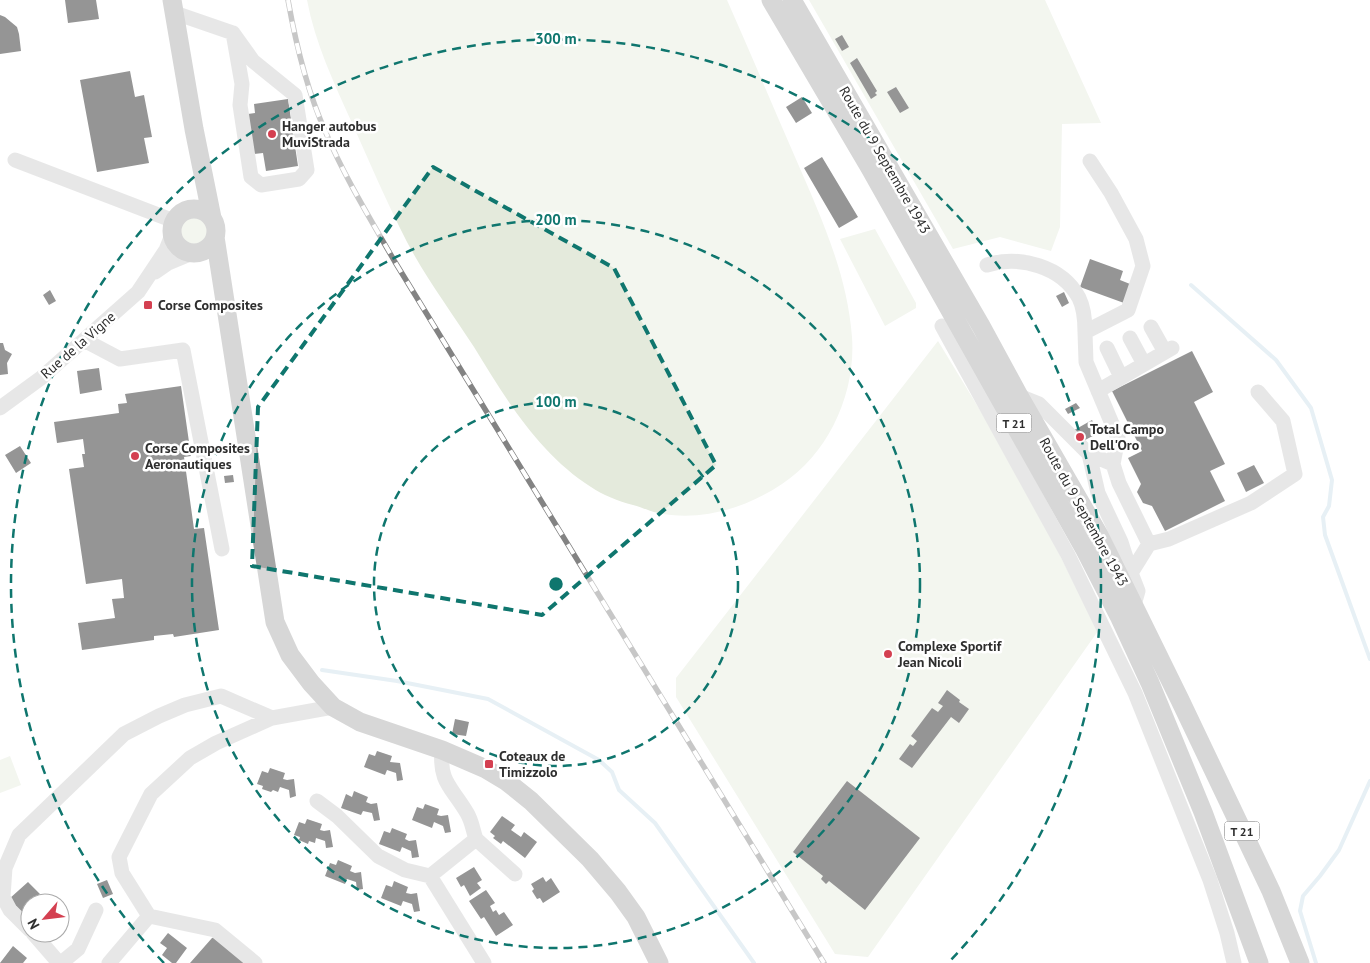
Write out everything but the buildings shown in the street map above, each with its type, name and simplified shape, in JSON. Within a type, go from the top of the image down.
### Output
[{"type":"main road","name":"Route du 9 Septembre 1943","points":[[771,0],[870,168],[1084,548],[1120,618],[1154,691],[1203,812],[1259,963]]},
{"type":"main road","name":"Route du 9 Septembre 1943","points":[[792,0],[981,326],[1099,536],[1271,891],[1300,963]]},
{"type":"main road","points":[[174,6],[194,129],[212,218],[216,228],[215,237],[222,287],[276,622],[290,655],[310,683],[332,706],[360,722],[442,750],[486,769],[506,781],[531,801],[590,859],[618,892],[636,917],[659,963]]},
{"type":"main road","points":[[194,129],[196,178],[192,199],[177,222],[175,242],[181,249],[192,253],[211,266],[222,287]]},
{"type":"main road","points":[[177,222],[192,209],[205,212],[212,218]]},
{"type":"main road","points":[[192,253],[204,250],[211,245],[215,237]]},
{"type":"street","points":[[174,6],[233,33],[253,61],[295,95],[307,170],[299,179],[261,185],[251,177],[240,105],[242,84],[233,33]]},
{"type":"street","points":[[15,160],[177,222]]},
{"type":"street","points":[[1085,332],[1128,310],[1143,266],[1136,239],[1090,161]]},
{"type":"street","name":"Rue de la Vigne","points":[[0,408],[41,378],[138,292],[166,250],[177,222]]},
{"type":"street","name":"Rue de la Vigne","points":[[150,276],[168,264],[192,253]]},
{"type":"street","points":[[987,265],[1000,261],[1015,260],[1034,264],[1052,272],[1070,286],[1079,299],[1084,316],[1086,362],[1118,438],[1113,464],[1119,483],[1149,544]]},
{"type":"street","points":[[942,326],[1068,555],[1135,693],[1210,880],[1228,932],[1234,963]]},
{"type":"street","points":[[1098,390],[1168,350],[1151,327]]},
{"type":"street","points":[[1130,338],[1144,364]]},
{"type":"street","points":[[84,340],[120,359],[183,350],[222,549]]},
{"type":"street","points":[[1106,348],[1121,377]]},
{"type":"street","points":[[1131,573],[1149,544],[1169,539],[1251,503],[1295,474],[1283,421],[1258,392]]},
{"type":"street","points":[[1019,396],[1039,404],[1088,454],[1113,464]]},
{"type":"street","points":[[1088,454],[1098,493],[1122,542],[1138,591],[1134,605]]},
{"type":"street","points":[[20,920],[10,910],[3,897],[5,868],[19,834],[124,734],[176,709],[221,696],[272,718]]},
{"type":"street","points":[[255,963],[215,930],[149,916],[122,873],[119,857],[151,794],[190,758],[216,742],[272,718],[332,706]]},
{"type":"street","points":[[442,750],[441,762],[444,777],[468,814],[476,840],[515,874]]},
{"type":"street","points":[[316,801],[337,816],[378,856],[405,870],[430,876],[484,963]]},
{"type":"street","points":[[430,876],[476,840]]},
{"type":"street","points":[[42,943],[60,963],[78,949],[96,910]]},
{"type":"street","points":[[109,963],[149,916]]},
{"type":"highlighted area","points":[[433,167],[614,268],[716,465],[542,615],[252,566],[258,407]]},
{"type":"shaded area","points":[[307,0],[727,0],[823,222],[838,267],[849,313],[852,358],[844,400],[826,439],[813,456],[799,471],[768,493],[723,511],[690,516],[658,513],[622,502],[601,493],[572,474],[539,442],[511,405],[414,255],[392,213],[332,78],[315,32]]},
{"type":"shaded area","points":[[809,0],[1045,0],[1101,123],[1062,124],[1060,227],[1051,251],[1000,237],[953,249]]},
{"type":"shaded area","points":[[194,215],[201,216],[206,220],[210,225],[210,239],[206,244],[201,248],[194,249],[187,248],[182,244],[178,239],[177,232],[178,225],[182,220],[187,216]]},
{"type":"shaded area","points":[[875,229],[916,303],[916,308],[885,326],[840,239]]},
{"type":"shaded area","name":"Complexe Sportif Jean Nicoli","points":[[938,341],[1020,476],[1098,631],[868,957],[835,954],[676,697],[676,678]]},
{"type":"shaded area","points":[[10,756],[21,785],[0,793],[0,760]]},
{"type":"waterway","points":[[1191,285],[1276,360],[1311,408],[1332,480],[1329,506],[1323,517],[1325,535],[1370,659]]},
{"type":"waterway","points":[[322,670],[397,681],[488,699],[599,760],[612,772],[619,790],[655,823],[754,963]]},
{"type":"waterway","points":[[1316,963],[1300,911],[1303,896],[1339,850],[1370,781]]},
{"type":"railway","points":[[288,0],[299,51],[313,101],[333,150],[359,199],[395,262],[824,963]]},
{"type":"place","name":"Hanger autobus MuviStrada","points":[[272,134]]},
{"type":"place","name":"Corse Composites","points":[[148,305]]},
{"type":"place","name":"Total Campo Dell'Oro","points":[[1080,437]]},
{"type":"place","name":"Corse Composites Aeronautiques","points":[[135,456]]},
{"type":"place","name":"Complexe Sportif Jean Nicoli","points":[[888,654]]},
{"type":"place","name":"Coteaux de Timizzolo","points":[[489,764]]}]
